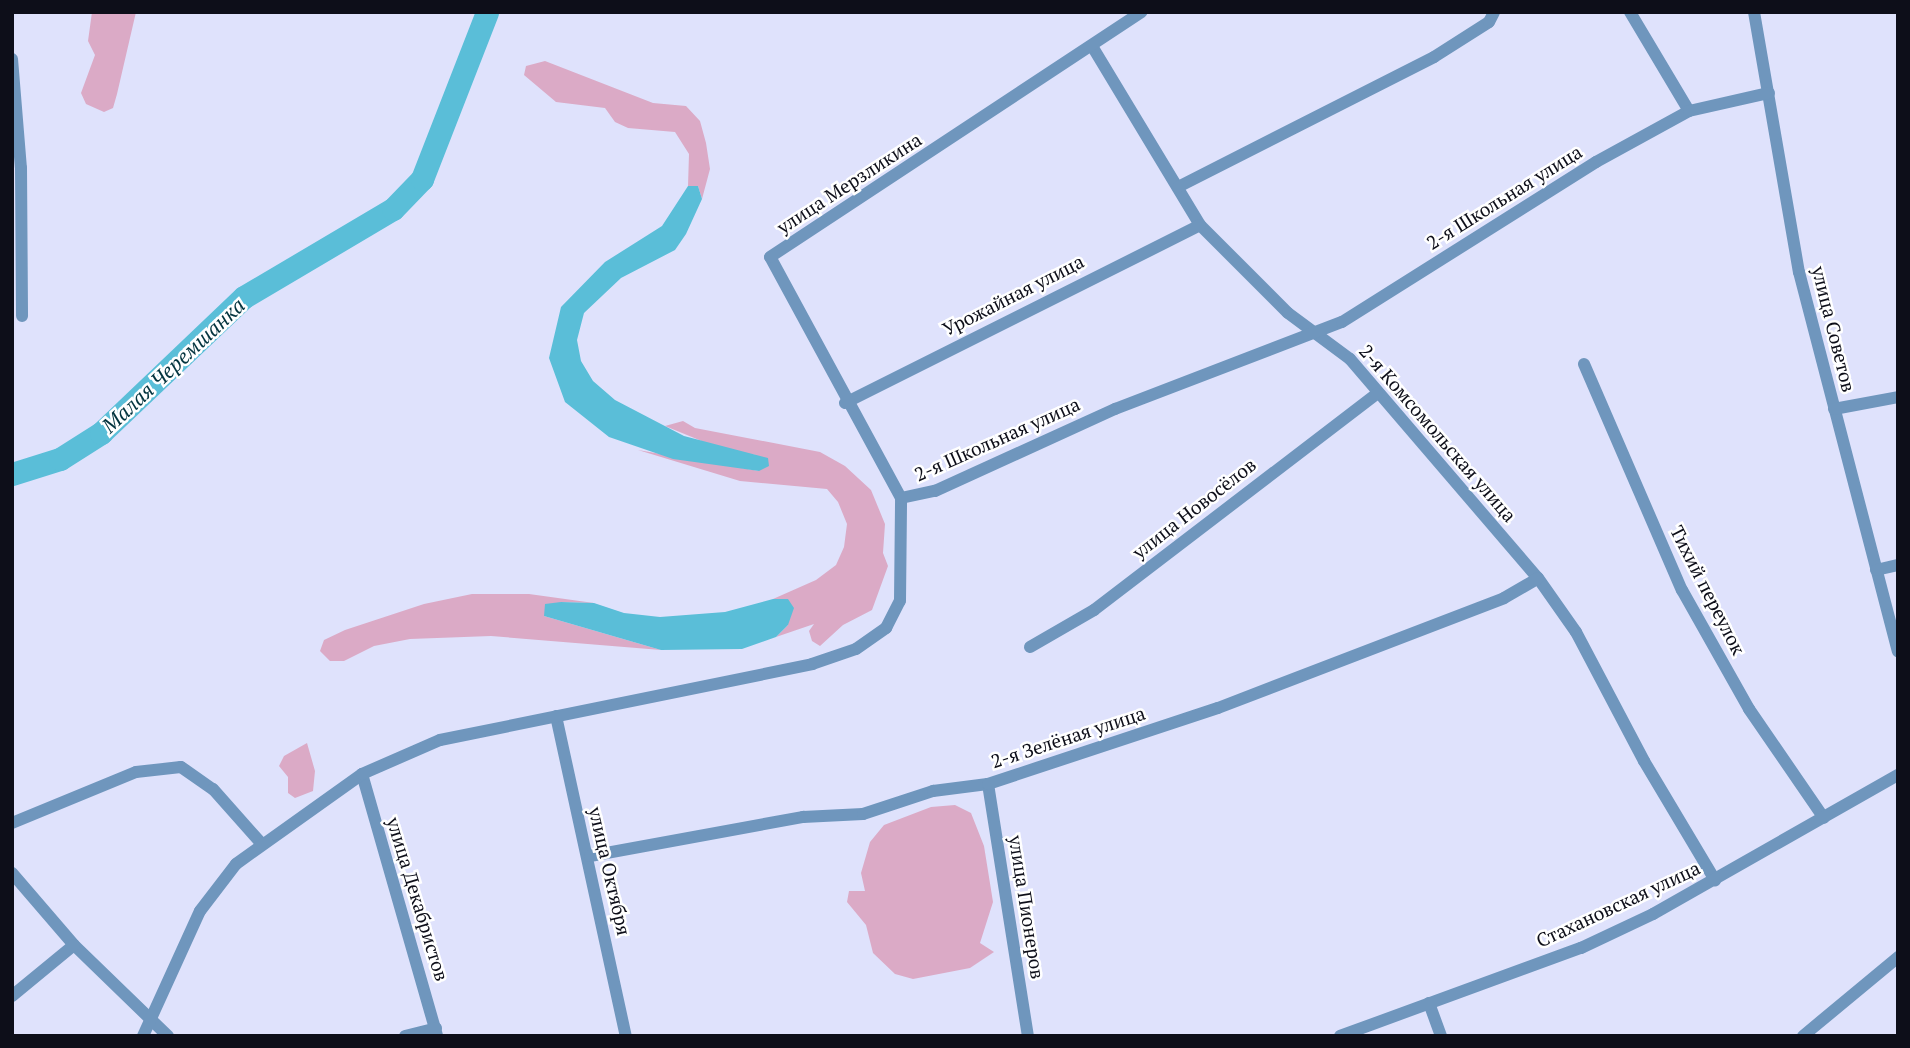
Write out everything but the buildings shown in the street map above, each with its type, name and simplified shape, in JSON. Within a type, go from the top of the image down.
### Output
[{"type":"street","name":"улица Мерзликина","points":[[901,498],[845,403],[770,257],[1141,12]]},
{"type":"street","points":[[1178,187],[1434,57],[1489,22],[1494,12]]},
{"type":"street","points":[[1630,12],[1689,111]]},
{"type":"street","name":"улица Советов","points":[[1754,12],[1799,272],[1898,651]]},
{"type":"street","name":"2-я Комсомольская улица","points":[[1091,46],[1200,225],[1288,313],[1318,331],[1350,359],[1377,394],[1538,578],[1576,632],[1644,761],[1716,880]]},
{"type":"street","points":[[12,60],[21,168],[22,316]]},
{"type":"street","name":"2-я Школьная улица","points":[[143,1036],[201,911],[236,864],[261,843],[362,774],[440,740],[812,664],[874,640],[900,601],[901,498],[935,491],[1115,409],[1342,322],[1584,169],[1689,111],[1769,93]]},
{"type":"street","name":"Урожайная улица","points":[[845,403],[1200,225]]},
{"type":"street","name":"Тихий переулок","points":[[1584,364],[1682,590],[1749,709],[1824,818]]},
{"type":"street","name":"улица Новосёлов","points":[[1030,647],[1094,610],[1377,394]]},
{"type":"street","points":[[1834,409],[1898,397]]},
{"type":"street","points":[[1876,570],[1898,565]]},
{"type":"street","name":"2-я Зелёная улица","points":[[590,856],[803,817],[863,814],[926,793],[988,784],[1218,709],[1479,608],[1538,578]]},
{"type":"street","name":"улица Октября","points":[[556,716],[590,856],[626,1036]]},
{"type":"street","points":[[12,822],[136,772],[180,767],[213,789],[261,843]]},
{"type":"street","name":"улица Декабристов","points":[[362,774],[437,1032]]},
{"type":"street","name":"Стахановская улица","points":[[1340,1036],[1581,947],[1716,880],[1898,775]]},
{"type":"street","name":"улица Пионеров","points":[[988,784],[1028,1036]]},
{"type":"street","points":[[12,873],[74,945],[168,1036]]},
{"type":"street","points":[[12,996],[74,945]]},
{"type":"street","points":[[1803,1036],[1898,957]]},
{"type":"street","points":[[1429,1003],[1441,1036]]},
{"type":"street","points":[[405,1036],[437,1032]]},
{"type":"shaded area","points":[[92,12],[136,12],[113,108],[104,112],[86,104],[81,93],[95,55],[88,41]]},
{"type":"shaded area","points":[[545,61],[653,103],[686,106],[700,121],[706,143],[710,169],[702,199],[698,186],[688,186],[689,154],[675,132],[628,128],[615,122],[605,108],[556,102],[524,75],[526,66]]},
{"type":"shaded area","points":[[683,421],[695,428],[820,452],[845,466],[871,490],[885,524],[883,553],[888,566],[872,610],[843,625],[820,646],[812,641],[809,631],[814,624],[776,637],[788,625],[788,599],[773,599],[816,580],[836,565],[844,547],[847,524],[838,502],[827,489],[740,481],[638,450],[759,471],[756,455],[726,451],[665,426]]},
{"type":"shaded area","points":[[472,594],[529,594],[594,603],[561,602],[544,616],[661,650],[491,636],[410,639],[374,646],[344,661],[330,661],[320,651],[324,640],[345,630],[424,604]]},
{"type":"shaded area","points":[[307,743],[315,771],[313,791],[295,798],[288,793],[288,777],[279,766],[284,756]]},
{"type":"shaded area","points":[[955,805],[971,813],[984,846],[993,902],[980,943],[994,952],[970,968],[913,979],[895,974],[873,953],[866,925],[847,902],[849,891],[865,891],[861,873],[870,842],[884,825],[931,807]]},
{"type":"water","points":[[688,186],[698,186],[702,199],[686,234],[675,250],[621,278],[584,313],[577,340],[581,361],[593,381],[615,400],[684,436],[768,458],[769,466],[759,471],[673,459],[609,437],[565,402],[549,358],[561,307],[605,262],[662,226]]},
{"type":"water","points":[[773,599],[788,599],[794,608],[788,625],[776,637],[742,649],[661,650],[544,616],[545,604],[561,602],[594,603],[624,613],[660,617],[725,612]]},
{"type":"waterway","name":"Малая Черемшанка","points":[[12,474],[60,459],[101,433],[244,297],[393,209],[422,179],[487,12]]}]
